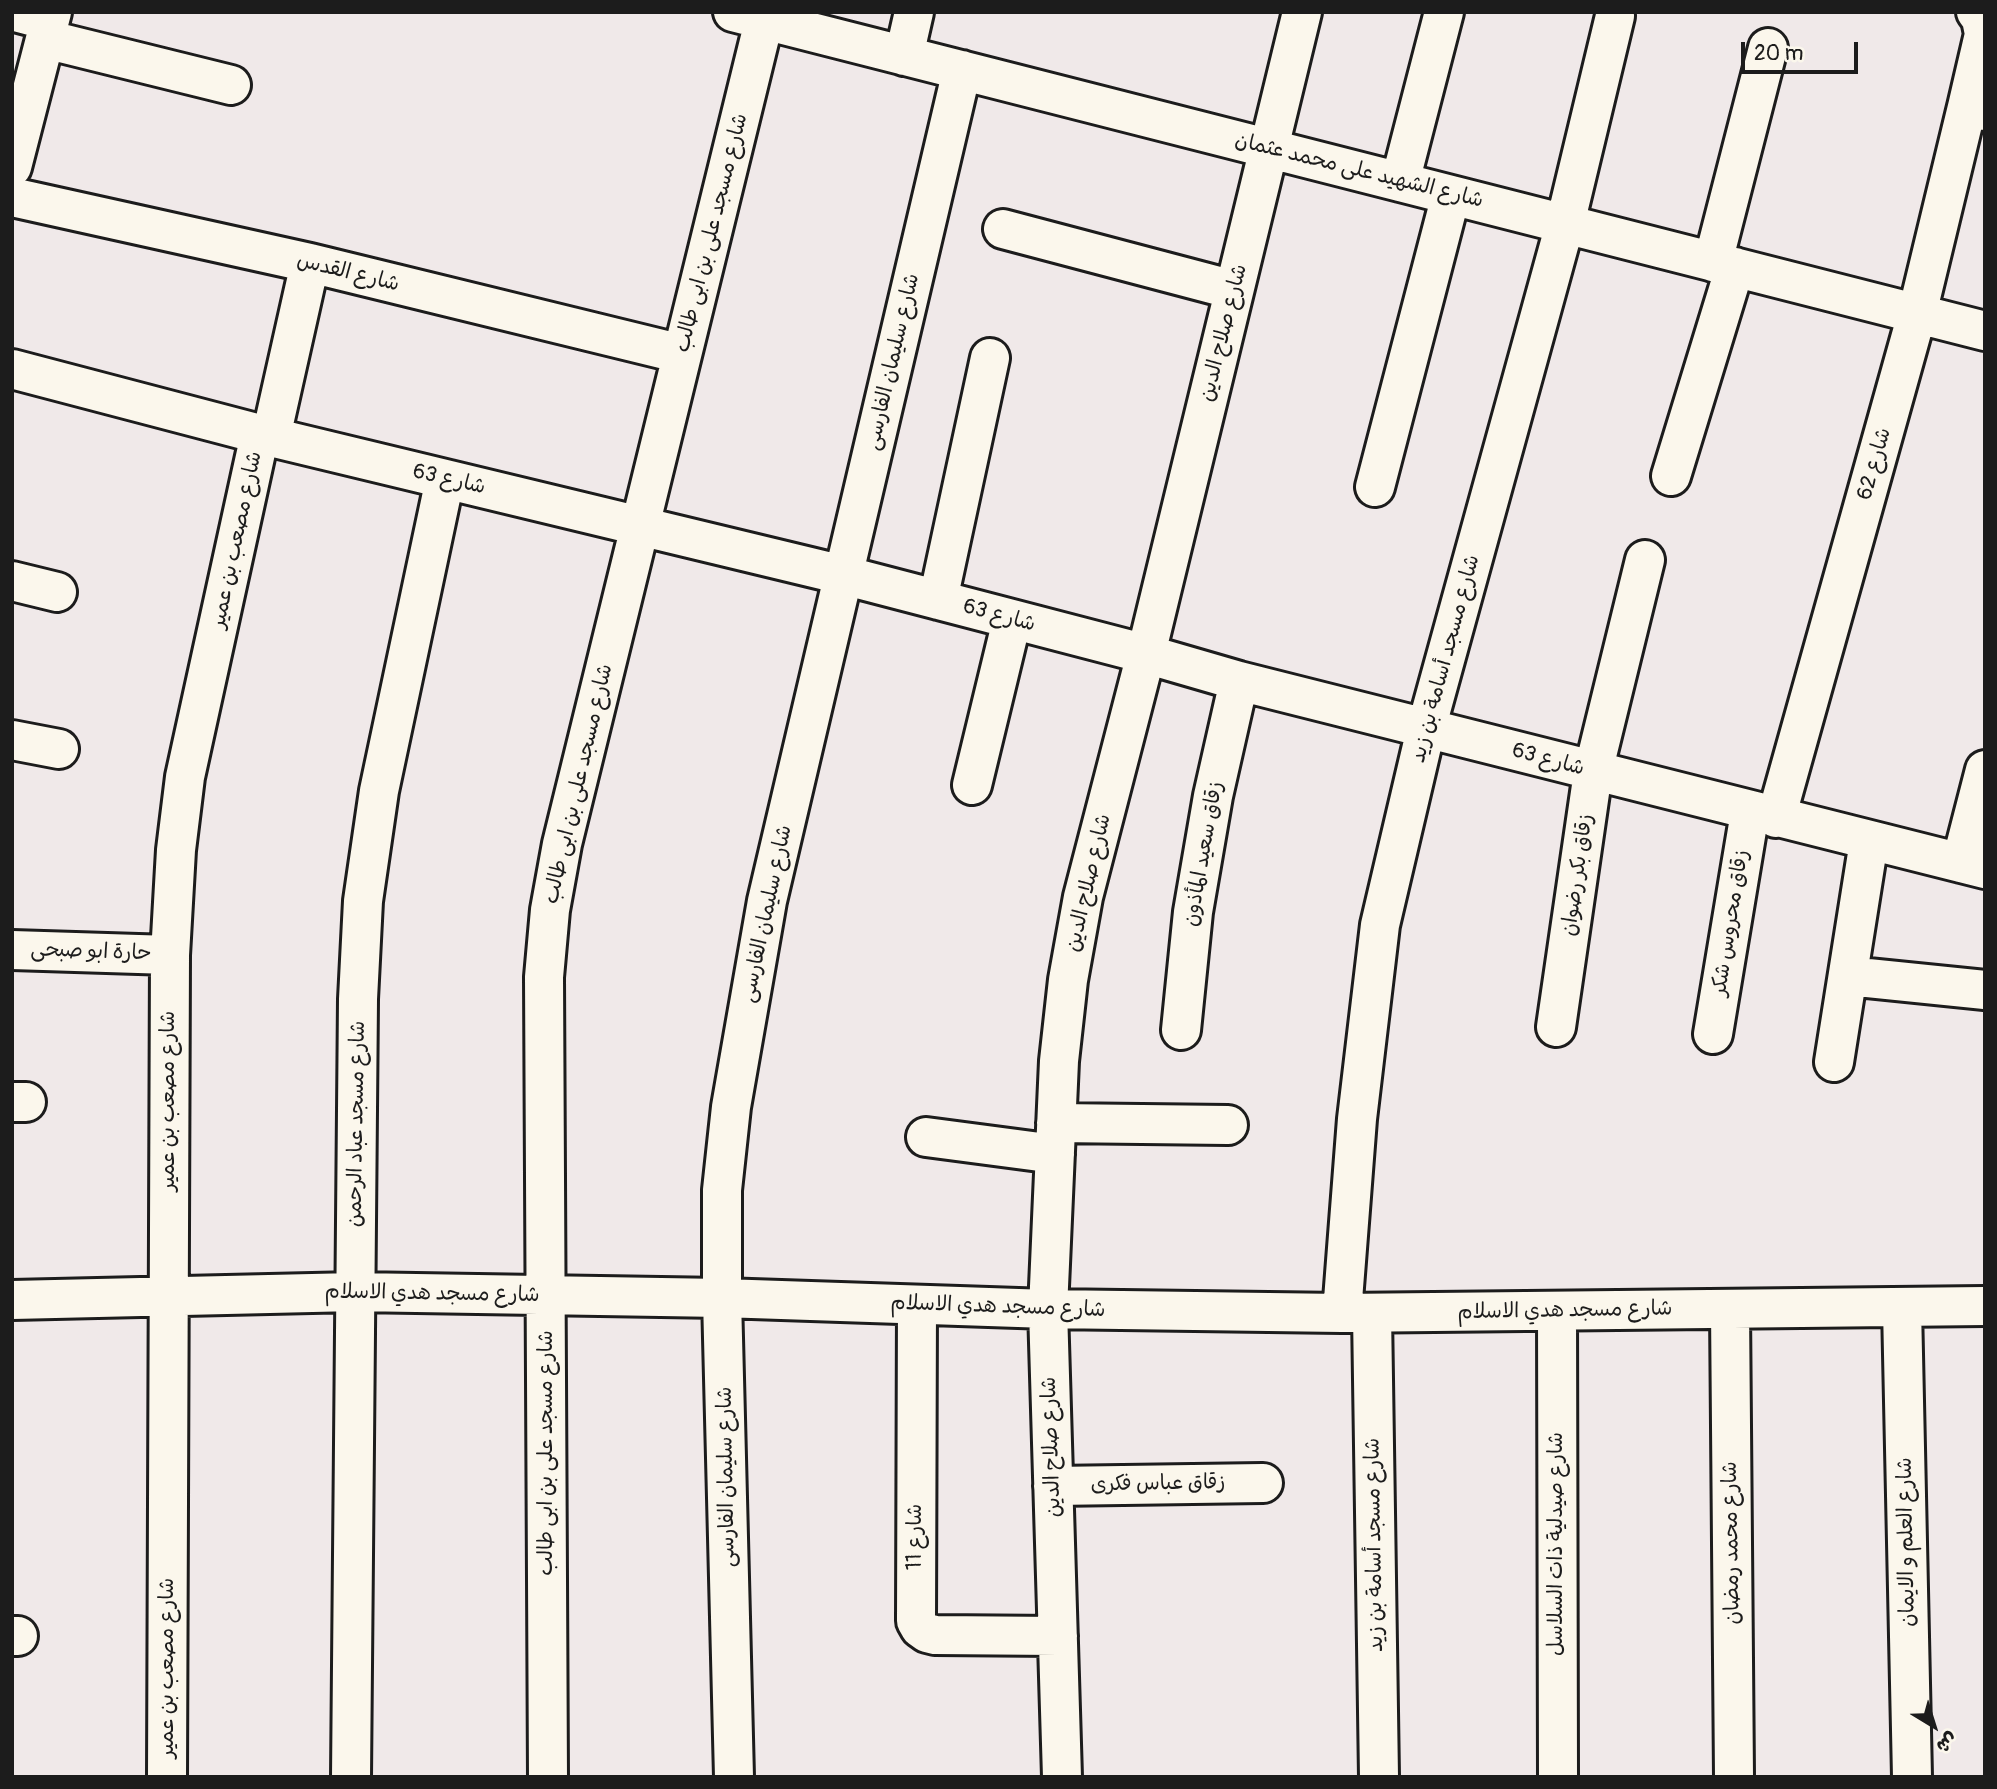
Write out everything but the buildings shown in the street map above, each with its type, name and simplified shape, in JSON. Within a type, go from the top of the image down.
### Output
[{"type":"street","points":[[904,55],[914,12]]},
{"type":"street","name":"شارع صلاح الدين","points":[[1062,1777],[1048,1309],[1059,1061],[1068,980],[1083,897],[1146,654],[1302,12]]},
{"type":"street","points":[[1400,182],[1444,12]]},
{"type":"street","name":"شارع 62","points":[[1763,815],[1917,314],[1976,109],[1984,34],[1981,19],[1976,12]]},
{"type":"street","name":"شارع الشهيد على محمد عثمان","points":[[748,16],[1985,331]]},
{"type":"street","name":"شارع مسجد على بن ابى طالب","points":[[548,1777],[544,977],[550,910],[562,844],[682,354],[748,16]]},
{"type":"street","name":"شارع مسجد أسامة بن زيد","points":[[1379,1777],[1357,1313],[1357,1119],[1380,925],[1426,729],[1565,224],[1615,16]]},
{"type":"street","points":[[12,167],[40,21],[230,85]]},
{"type":"street","points":[[1671,475],[1724,265],[1768,48]]},
{"type":"street","name":"شارع سليمان الفارسى","points":[[734,1777],[722,1298],[722,1190],[731,1107],[767,901],[962,70]]},
{"type":"street","points":[[1375,487],[1451,195]]},
{"type":"street","name":"شارع القدس","points":[[12,197],[310,263],[682,354]]},
{"type":"street","points":[[1003,229],[1234,290]]},
{"type":"street","name":"شارع مصعب بن عمير","points":[[167,1777],[170,955],[176,850],[185,776],[265,435],[310,263]]},
{"type":"street","points":[[938,600],[990,358]]},
{"type":"street","name":"شارع 63","points":[[12,369],[265,435],[843,575],[1239,681],[1973,866]]},
{"type":"street","name":"شارع مسجد عباد الرحمن","points":[[351,1777],[358,999],[363,901],[379,791],[445,479]]},
{"type":"street","name":"زقاق بكر رضوان","points":[[1556,1027],[1593,772],[1645,561]]},
{"type":"street","points":[[12,581],[57,592]]},
{"type":"street","points":[[972,785],[1012,620]]},
{"type":"street","name":"زقاق سعيد المأذون","points":[[1181,1030],[1193,912],[1213,796],[1239,681]]},
{"type":"street","points":[[12,740],[59,749]]},
{"type":"street","points":[[1973,866],[1985,770]]},
{"type":"street","name":"زقاق محروس شكر","points":[[1713,1034],[1763,815]]},
{"type":"street","points":[[1834,1062],[1869,841]]},
{"type":"street","name":"حارة ابو صبحى","points":[[12,950],[170,955]]},
{"type":"street","points":[[1848,976],[1985,990]]},
{"type":"street","points":[[926,1137],[1055,1139],[1228,1125]]},
{"type":"street","name":"شارع مسجد هدي الاسلام","points":[[12,1300],[355,1292],[722,1298],[1048,1309],[1357,1313],[1985,1306]]},
{"type":"street","name":"شارع 11","points":[[917,1305],[916,1621],[920,1628],[935,1635],[1058,1636]]},
{"type":"street","name":"شارع العلم و الايمان","points":[[1902,1307],[1912,1777]]},
{"type":"street","name":"شارع محمد رمضان","points":[[1730,1308],[1734,1777]]},
{"type":"street","name":"شارع صيدلية ذات السلاسل","points":[[1557,1311],[1558,1777]]},
{"type":"street","name":"زقاق عباس فكرى","points":[[1053,1486],[1263,1483]]}]
